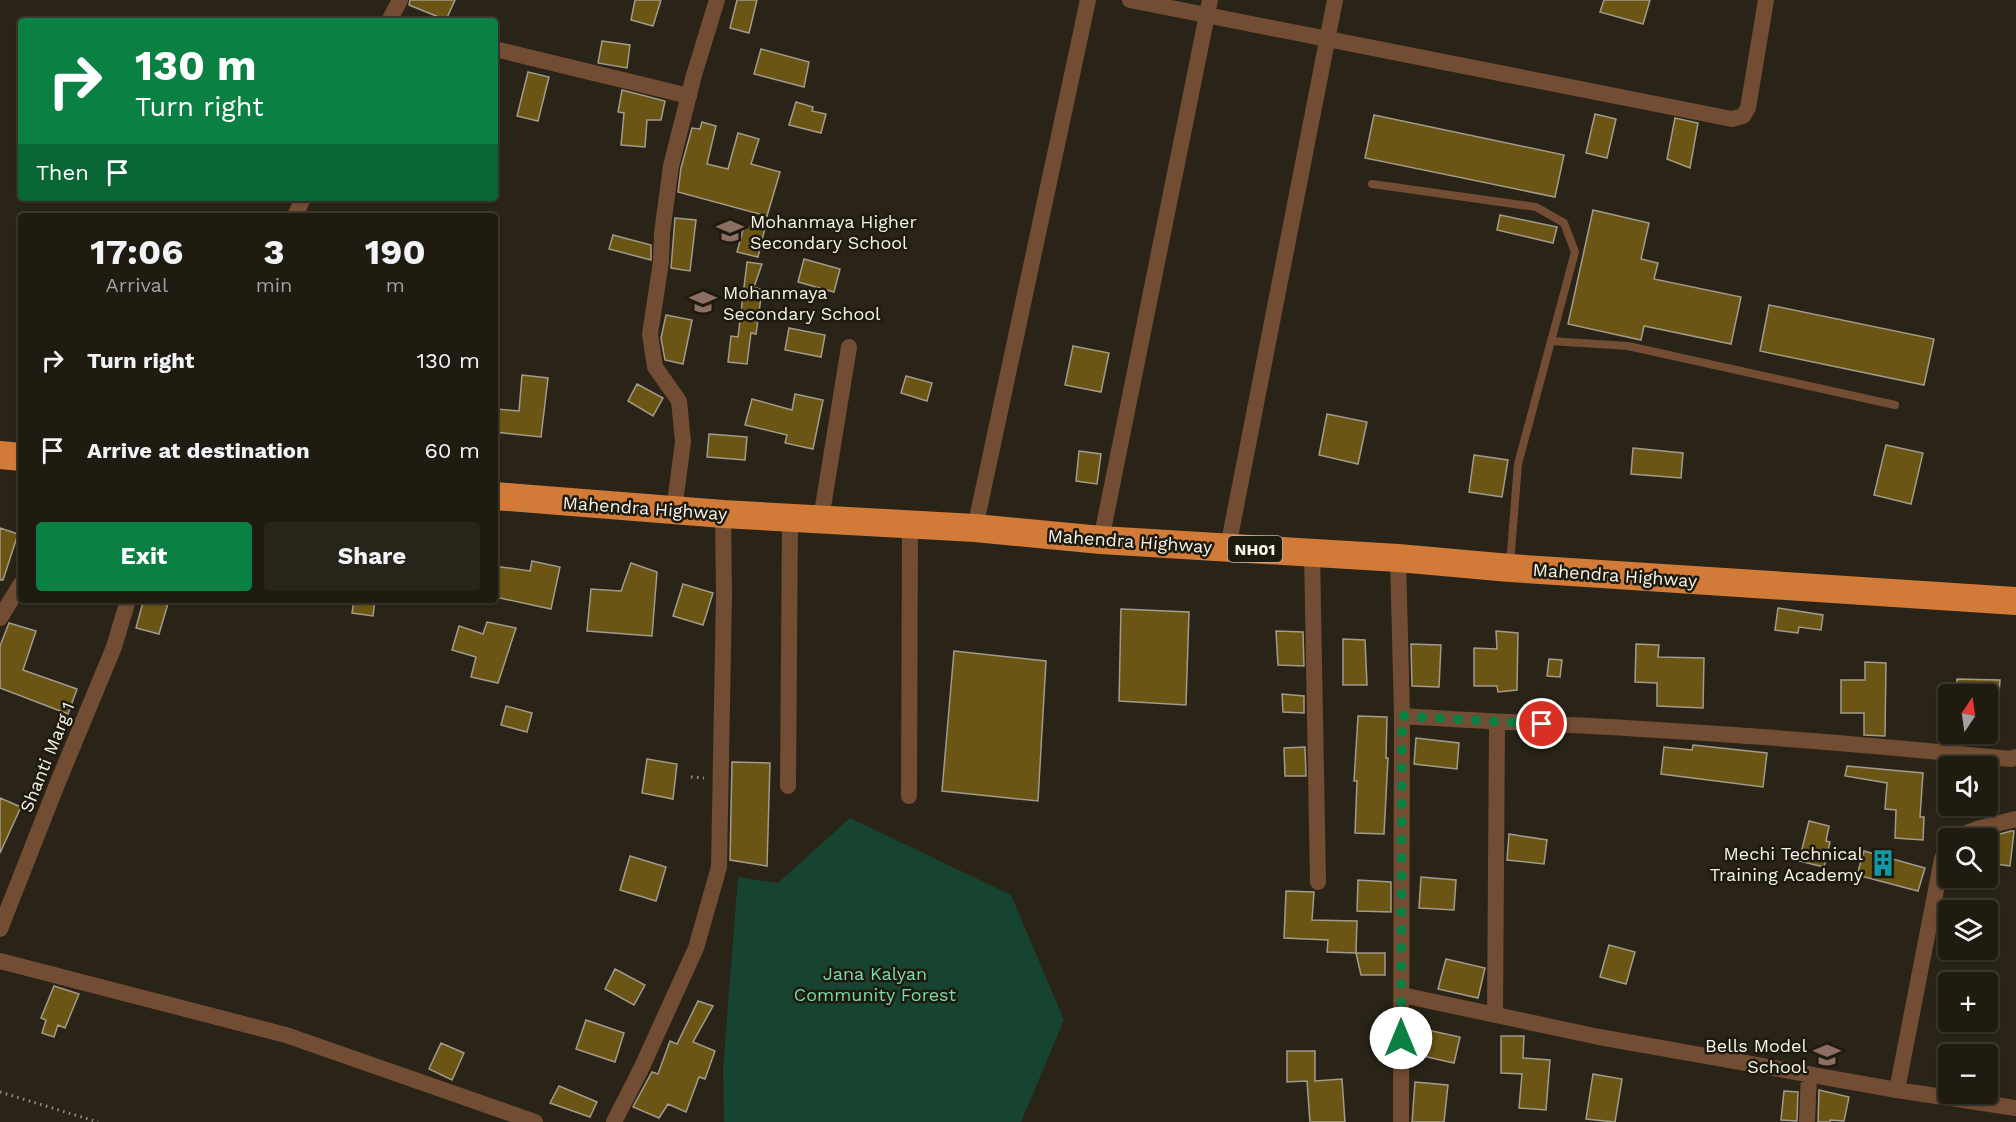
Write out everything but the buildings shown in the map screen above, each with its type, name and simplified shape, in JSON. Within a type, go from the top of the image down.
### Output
[{"type":"highway","points":[[0,455],[18,457]]},
{"type":"highway","name":"Mahendra Highway","points":[[498,496],[723,514],[975,528],[1101,540],[1312,552],[1510,568],[2016,601]]},
{"type":"street","points":[[391,18],[400,0]]},
{"type":"street","points":[[674,510],[683,442],[679,401],[655,367],[650,334],[661,262],[662,233],[671,166],[717,0]]},
{"type":"street","points":[[975,528],[1088,0]]},
{"type":"street","points":[[1130,0],[1209,8],[1328,40],[1732,119],[1743,116],[1748,108],[1766,0]]},
{"type":"street","points":[[1228,547],[1335,0]]},
{"type":"street","points":[[1101,540],[1209,8]]},
{"type":"street","points":[[498,50],[689,96]]},
{"type":"street","points":[[821,519],[849,347]]},
{"type":"street","points":[[614,1122],[641,1069],[696,948],[719,867],[724,594],[723,514]]},
{"type":"street","points":[[788,786],[790,517]]},
{"type":"street","points":[[909,796],[910,524]]},
{"type":"street","points":[[1312,552],[1318,882]]},
{"type":"street","points":[[1398,558],[1402,716],[1401,1122]]},
{"type":"street","points":[[0,618],[18,590]]},
{"type":"street","name":"Shanti Marg 1","points":[[0,929],[57,782],[114,646],[128,603]]},
{"type":"street","points":[[1402,716],[1497,723],[1667,730],[2016,758]]},
{"type":"street","points":[[1495,1015],[1497,723]]},
{"type":"street","points":[[1980,828],[2016,819]]},
{"type":"street","points":[[1897,1090],[1938,880]]},
{"type":"street","points":[[0,961],[286,1035],[535,1122]]},
{"type":"street","points":[[1402,995],[1599,1037],[1897,1090],[2016,1108]]},
{"type":"street","points":[[1807,1122],[1809,1074]]},
{"type":"lane","points":[[1372,184],[1536,207],[1564,223],[1575,252],[1518,464],[1510,568]]},
{"type":"lane","points":[[1551,341],[1628,346],[1895,405]]},
{"type":"path","points":[[0,1092],[98,1122]]},
{"type":"green space","name":"Jana Kalyan Community Forest","points":[[850,818],[1011,895],[1064,1020],[1021,1122],[724,1122],[723,1069],[738,877],[778,883]]},
{"type":"place","name":"Mohanmaya Higher Secondary School","points":[[730,231]]},
{"type":"place","name":"Mohanmaya Secondary School","points":[[703,302]]},
{"type":"place","name":"Mechi Technical Training Academy","points":[[1883,863]]},
{"type":"place","name":"Bells Model School","points":[[1827,1055]]},
{"type":"route","points":[[1401,1038],[1402,716],[1542,724]]}]
